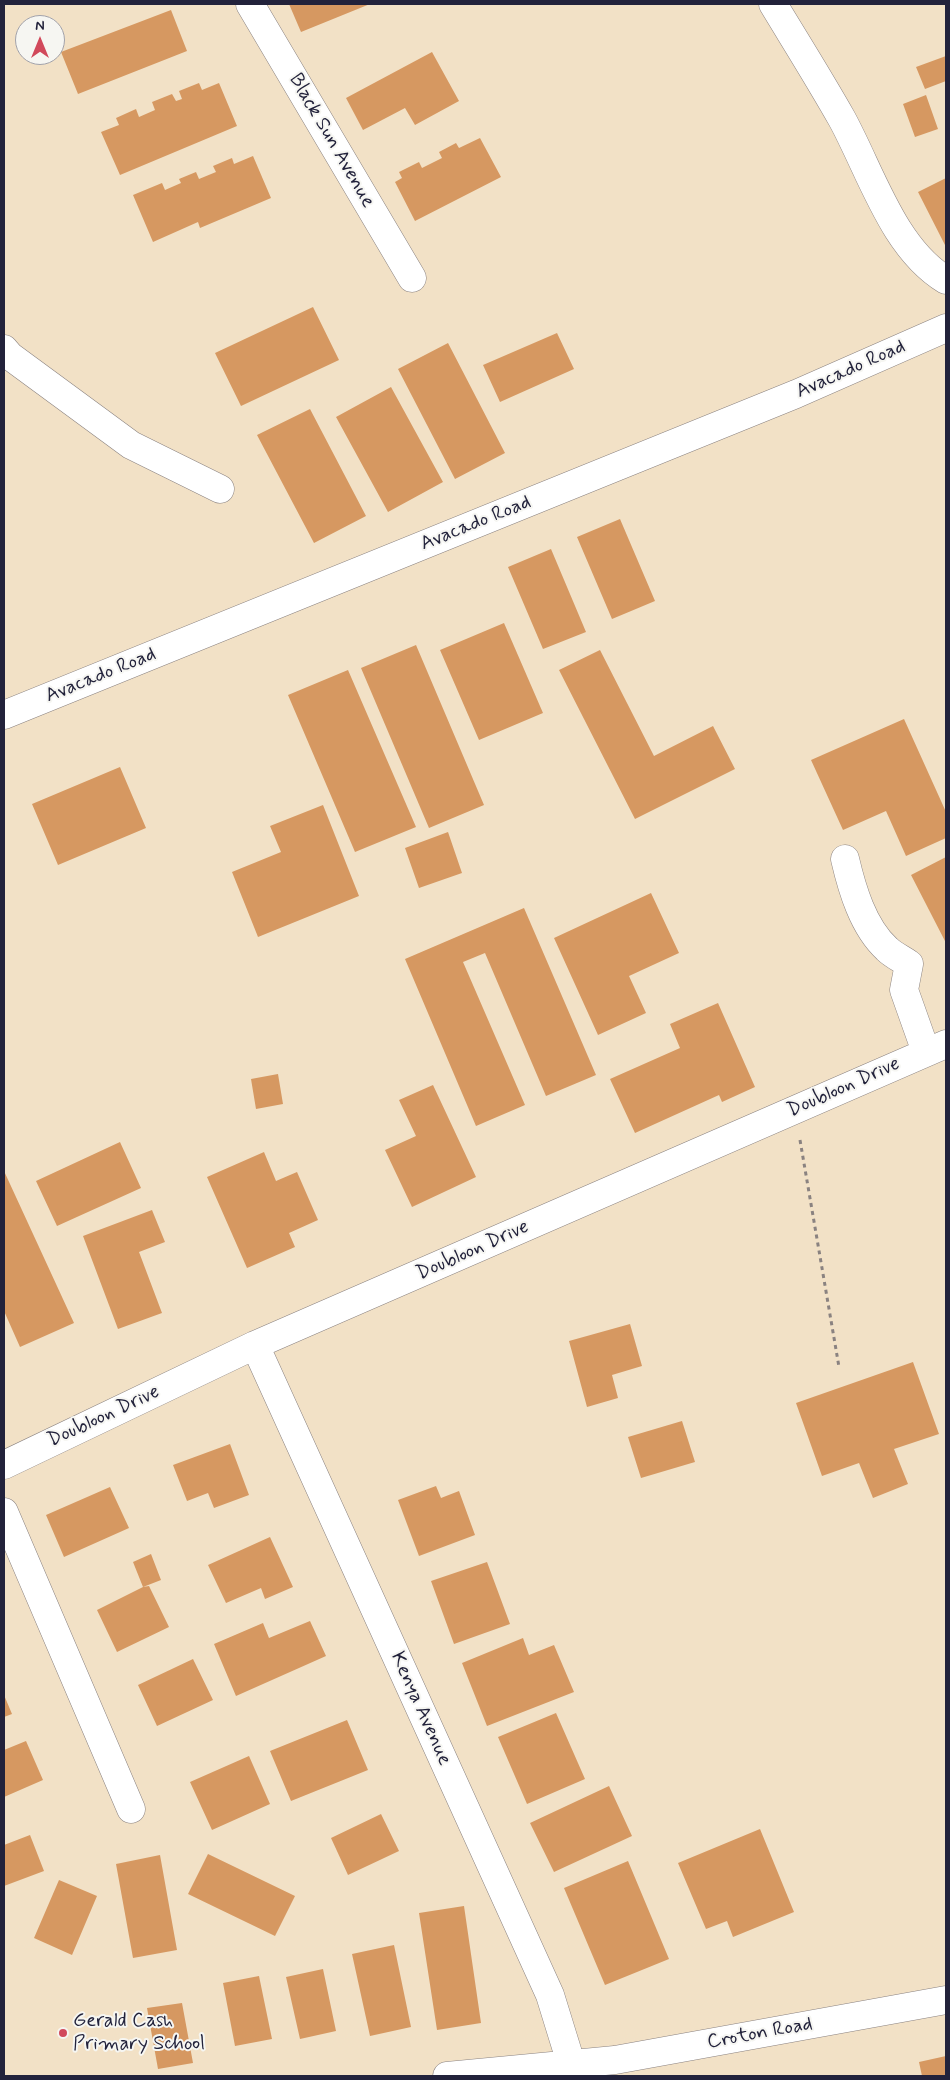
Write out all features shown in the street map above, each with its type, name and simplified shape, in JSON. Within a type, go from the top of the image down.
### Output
[{"type":"street","name":"Black Sun Avenue","points":[[250,4],[412,278]]},
{"type":"street","points":[[773,4],[842,120],[880,196],[908,245],[930,270],[946,280]]},
{"type":"street","name":"Avacado Road","points":[[4,715],[796,394],[946,328]]},
{"type":"street","points":[[4,349],[10,356],[132,445],[220,489]]},
{"type":"street","points":[[845,859],[852,893],[866,920],[886,948],[909,964],[904,990],[936,1048]]},
{"type":"street","name":"Doubloon Drive","points":[[4,1465],[256,1345],[936,1048]]},
{"type":"street","name":"Kenya Avenue","points":[[256,1345],[550,1995],[574,2071]]},
{"type":"street","points":[[4,1512],[131,1809]]},
{"type":"street","name":"Croton Road","points":[[447,2076],[485,2071],[574,2071],[946,2000]]},
{"type":"path","points":[[795,1110],[839,1367]]},
{"type":"building","points":[[289,4],[370,4],[301,32]]},
{"type":"building","points":[[171,10],[187,51],[78,94],[65,62],[65,50]]},
{"type":"building","points":[[432,52],[459,101],[415,125],[405,108],[363,130],[346,98]]},
{"type":"building","points":[[946,56],[946,81],[925,89],[916,67]]},
{"type":"building","points":[[199,83],[202,90],[219,83],[237,126],[120,175],[101,132],[119,125],[116,118],[136,109],[139,117],[155,110],[152,102],[172,94],[176,101],[182,99],[179,91]]},
{"type":"building","points":[[926,95],[938,129],[915,137],[903,104]]},
{"type":"building","points":[[480,138],[501,177],[415,221],[395,182],[402,178],[399,172],[419,162],[422,168],[442,158],[439,152],[456,143],[459,148]]},
{"type":"building","points":[[253,156],[271,198],[200,228],[198,222],[153,242],[133,195],[162,183],[165,190],[181,183],[179,179],[196,172],[199,179],[216,172],[213,166],[232,158],[234,164]]},
{"type":"building","points":[[946,178],[946,247],[918,192]]},
{"type":"building","points":[[313,307],[339,360],[241,406],[215,353]]},
{"type":"building","points":[[557,333],[574,369],[500,402],[483,365]]},
{"type":"building","points":[[448,343],[505,453],[455,479],[398,369]]},
{"type":"building","points":[[391,387],[443,482],[388,512],[336,417]]},
{"type":"building","points":[[310,409],[366,516],[314,543],[257,435]]},
{"type":"building","points":[[620,519],[655,601],[612,619],[577,537]]},
{"type":"building","points":[[551,549],[586,632],[543,649],[508,567]]},
{"type":"building","points":[[504,623],[543,713],[479,740],[440,650]]},
{"type":"building","points":[[416,645],[484,805],[429,828],[361,668]]},
{"type":"building","points":[[600,650],[654,756],[713,726],[735,769],[635,819],[559,670]]},
{"type":"building","points":[[348,670],[416,827],[355,852],[288,695]]},
{"type":"building","points":[[904,719],[946,812],[946,838],[906,856],[886,811],[843,830],[811,760]]},
{"type":"building","points":[[120,767],[146,828],[58,865],[32,804]]},
{"type":"building","points":[[323,805],[359,896],[258,937],[232,872],[281,852],[270,826]]},
{"type":"building","points":[[448,832],[462,873],[419,888],[405,848]]},
{"type":"building","points":[[946,857],[946,943],[911,875]]},
{"type":"building","points":[[651,893],[679,953],[629,976],[646,1013],[598,1035],[554,938]]},
{"type":"building","points":[[524,908],[596,1075],[546,1096],[485,953],[463,962],[525,1105],[476,1126],[405,959]]},
{"type":"building","points":[[718,1003],[755,1087],[722,1102],[719,1095],[635,1133],[610,1079],[680,1048],[670,1024]]},
{"type":"building","points":[[278,1074],[283,1104],[256,1109],[251,1079]]},
{"type":"building","points":[[433,1085],[476,1177],[412,1207],[385,1150],[416,1136],[399,1100]]},
{"type":"building","points":[[120,1142],[141,1188],[57,1226],[36,1181]]},
{"type":"building","points":[[264,1152],[276,1181],[297,1172],[318,1220],[289,1233],[295,1247],[247,1268],[207,1177]]},
{"type":"building","points":[[4,1171],[74,1323],[20,1347],[4,1311]]},
{"type":"building","points":[[152,1210],[165,1242],[139,1252],[162,1313],[118,1329],[83,1236]]},
{"type":"building","points":[[630,1324],[642,1366],[612,1375],[618,1398],[587,1407],[569,1341]]},
{"type":"building","points":[[913,1362],[939,1434],[894,1449],[908,1484],[873,1498],[859,1463],[822,1476],[796,1403]]},
{"type":"building","points":[[682,1421],[695,1462],[641,1478],[628,1437]]},
{"type":"building","points":[[230,1444],[249,1495],[214,1508],[208,1493],[187,1501],[173,1465]]},
{"type":"building","points":[[436,1486],[441,1498],[459,1491],[475,1535],[419,1556],[398,1500]]},
{"type":"building","points":[[110,1487],[129,1528],[64,1557],[46,1515]]},
{"type":"building","points":[[270,1537],[293,1587],[265,1599],[261,1588],[226,1603],[208,1565]]},
{"type":"building","points":[[151,1554],[161,1580],[143,1587],[133,1562]]},
{"type":"building","points":[[487,1562],[510,1624],[454,1644],[431,1581]]},
{"type":"building","points":[[149,1586],[169,1627],[117,1652],[97,1610],[143,1587]]},
{"type":"building","points":[[310,1621],[326,1656],[236,1696],[214,1644],[263,1623],[269,1638]]},
{"type":"building","points":[[523,1638],[529,1655],[554,1645],[574,1692],[487,1726],[462,1663]]},
{"type":"building","points":[[193,1659],[213,1700],[157,1726],[138,1685]]},
{"type":"building","points":[[4,1695],[12,1714],[4,1717]]},
{"type":"building","points":[[556,1713],[585,1779],[527,1804],[498,1737]]},
{"type":"building","points":[[347,1720],[368,1770],[291,1801],[270,1751]]},
{"type":"building","points":[[26,1741],[43,1780],[4,1797],[4,1750]]},
{"type":"building","points":[[249,1756],[270,1804],[212,1830],[190,1782]]},
{"type":"building","points":[[609,1786],[632,1836],[554,1872],[530,1823]]},
{"type":"building","points":[[381,1814],[399,1851],[348,1875],[331,1838]]},
{"type":"building","points":[[760,1829],[794,1912],[733,1937],[727,1921],[706,1929],[678,1863]]},
{"type":"building","points":[[30,1835],[44,1871],[4,1886],[4,1845]]},
{"type":"building","points":[[208,1854],[295,1896],[275,1936],[188,1894]]},
{"type":"building","points":[[160,1855],[177,1950],[133,1958],[116,1864]]},
{"type":"building","points":[[628,1861],[669,1959],[605,1985],[564,1888]]},
{"type":"building","points":[[59,1880],[97,1896],[72,1955],[34,1938]]},
{"type":"building","points":[[464,1906],[481,2023],[437,2030],[419,1913]]},
{"type":"building","points":[[394,1945],[411,2027],[370,2036],[352,1954]]},
{"type":"building","points":[[323,1969],[336,2031],[300,2039],[286,1977]]},
{"type":"building","points":[[259,1976],[272,2039],[235,2046],[223,1983]]},
{"type":"building","points":[[182,2003],[193,2063],[158,2069],[147,2008]]},
{"type":"building","points":[[946,2056],[946,2076],[922,2076],[919,2062]]},
{"type":"place","name":"Gerald Cash Primary School","points":[[63,2033]]}]
